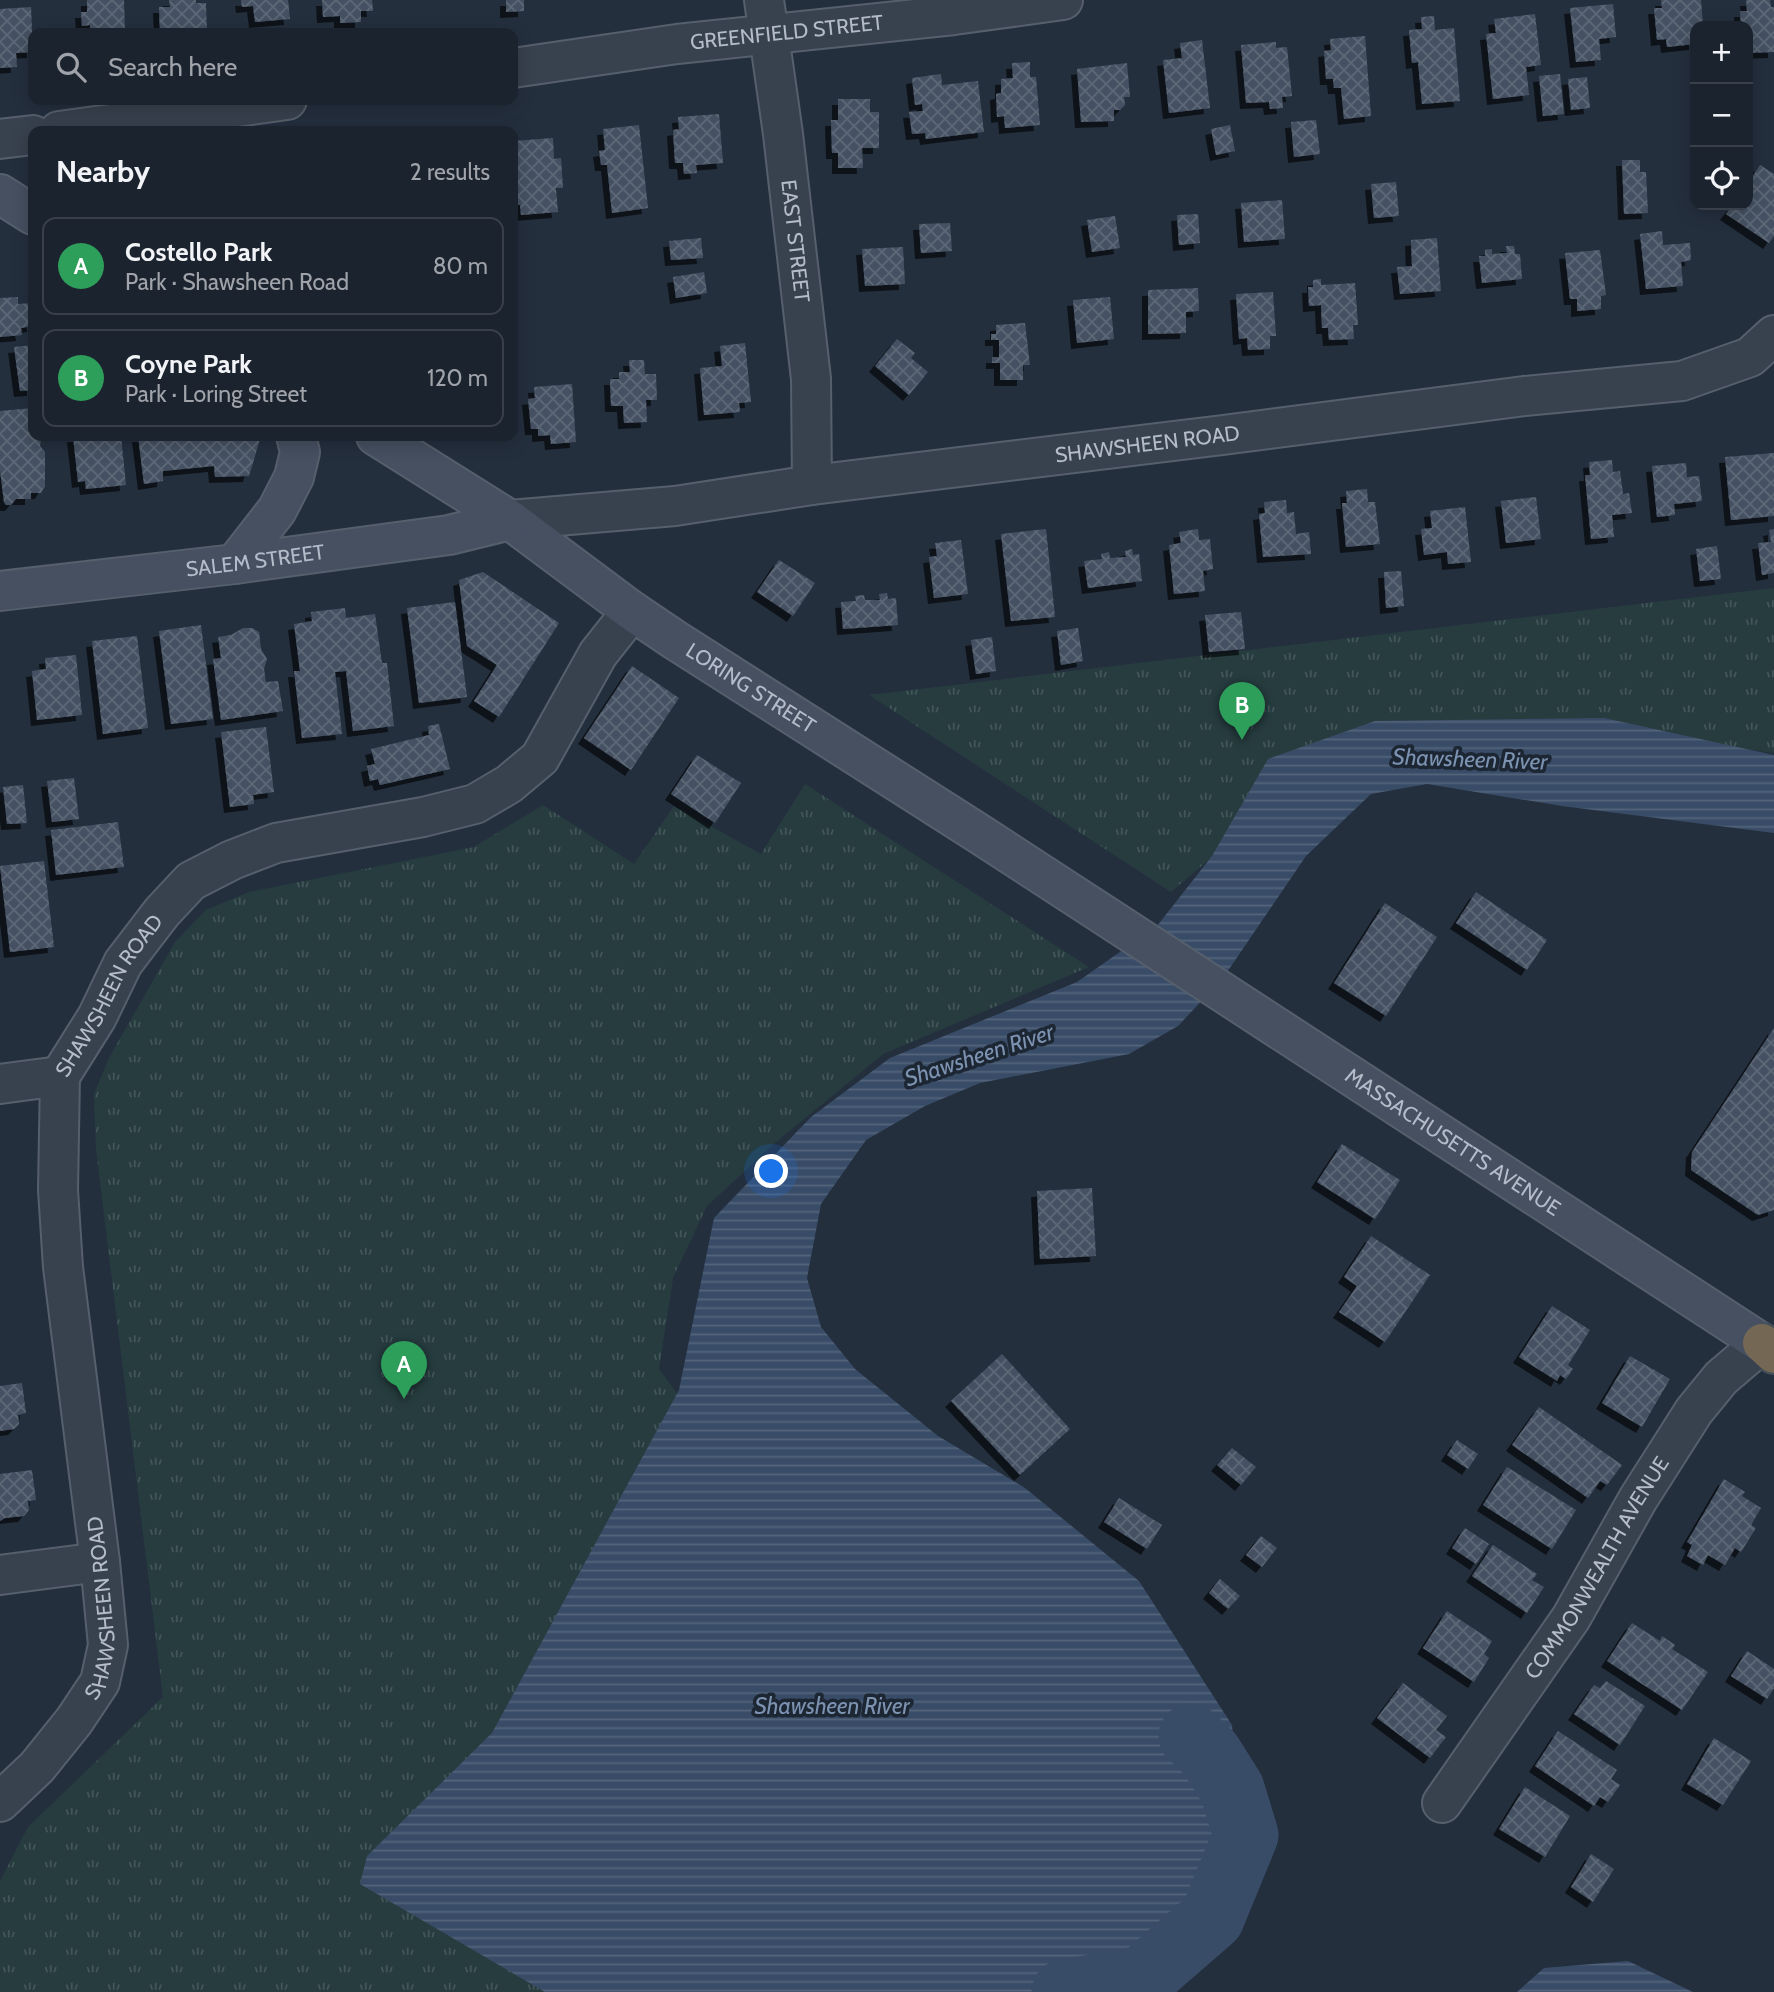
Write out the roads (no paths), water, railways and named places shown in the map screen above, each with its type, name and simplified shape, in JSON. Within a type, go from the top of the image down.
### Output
[{"type":"main road","points":[[0,194],[28,212]]},
{"type":"main road","points":[[235,564],[276,510],[293,477],[300,452],[297,441]]},
{"type":"main road","name":"LORING STREET","points":[[384,441],[510,520],[632,611],[1132,933]]},
{"type":"main road","name":"SALEM STREET","points":[[0,591],[449,536],[510,520]]},
{"type":"main road","name":"MASSACHUSETTS AVENUE","points":[[1132,933],[1771,1348]]},
{"type":"street","name":"GREENFIELD STREET","points":[[518,67],[677,44],[767,18],[954,15],[1063,0]]},
{"type":"street","name":"EAST STREET","points":[[767,18],[785,146],[811,379],[812,485]]},
{"type":"street","points":[[96,126],[250,105]]},
{"type":"street","points":[[0,139],[28,136]]},
{"type":"street","name":"SHAWSHEEN ROAD","points":[[510,520],[675,506],[812,485],[1524,396],[1682,381],[1750,357],[1774,335]]},
{"type":"street","name":"SHAWSHEEN ROAD","points":[[0,1802],[37,1767],[74,1721],[100,1682],[108,1645],[63,1267],[58,1190],[60,1076],[97,1017],[123,963],[162,912],[191,881],[232,860],[276,843],[423,817],[475,804],[509,784],[540,758],[598,654],[632,611]]},
{"type":"street","points":[[0,1084],[60,1076]]},
{"type":"street","name":"COMMONWEALTH AVENUE","points":[[1442,1803],[1571,1618],[1638,1499],[1694,1411],[1721,1378],[1771,1348]]},
{"type":"street","points":[[0,1575],[100,1562]]},
{"type":"water","name":"Shawsheen River","points":[[1604,718],[1774,755],[1774,833],[1562,806],[1427,784],[1371,794],[1306,856],[1223,978],[1178,1026],[1129,1054],[980,1083],[925,1106],[866,1140],[821,1204],[807,1278],[821,1327],[855,1369],[938,1436],[1025,1488],[1139,1581],[1232,1725],[1240,1824],[1223,1865],[1188,1917],[1090,1992],[545,1992],[360,1884],[367,1856],[492,1733],[679,1390],[714,1218],[811,1117],[890,1058],[1077,982],[1157,926],[1212,856],[1268,759],[1375,721]]},
{"type":"water","points":[[1628,1961],[1693,1992],[1517,1992],[1544,1968]]},
{"type":"waterway","name":"Shawsheen River","points":[[1064,1992],[1143,1978],[1212,1918],[1246,1835],[1232,1789],[1210,1754],[1191,1736]]},
{"type":"place","name":"Coyne Park","points":[[1242,740]]},
{"type":"place","name":"Costello Park","points":[[404,1399]]}]
